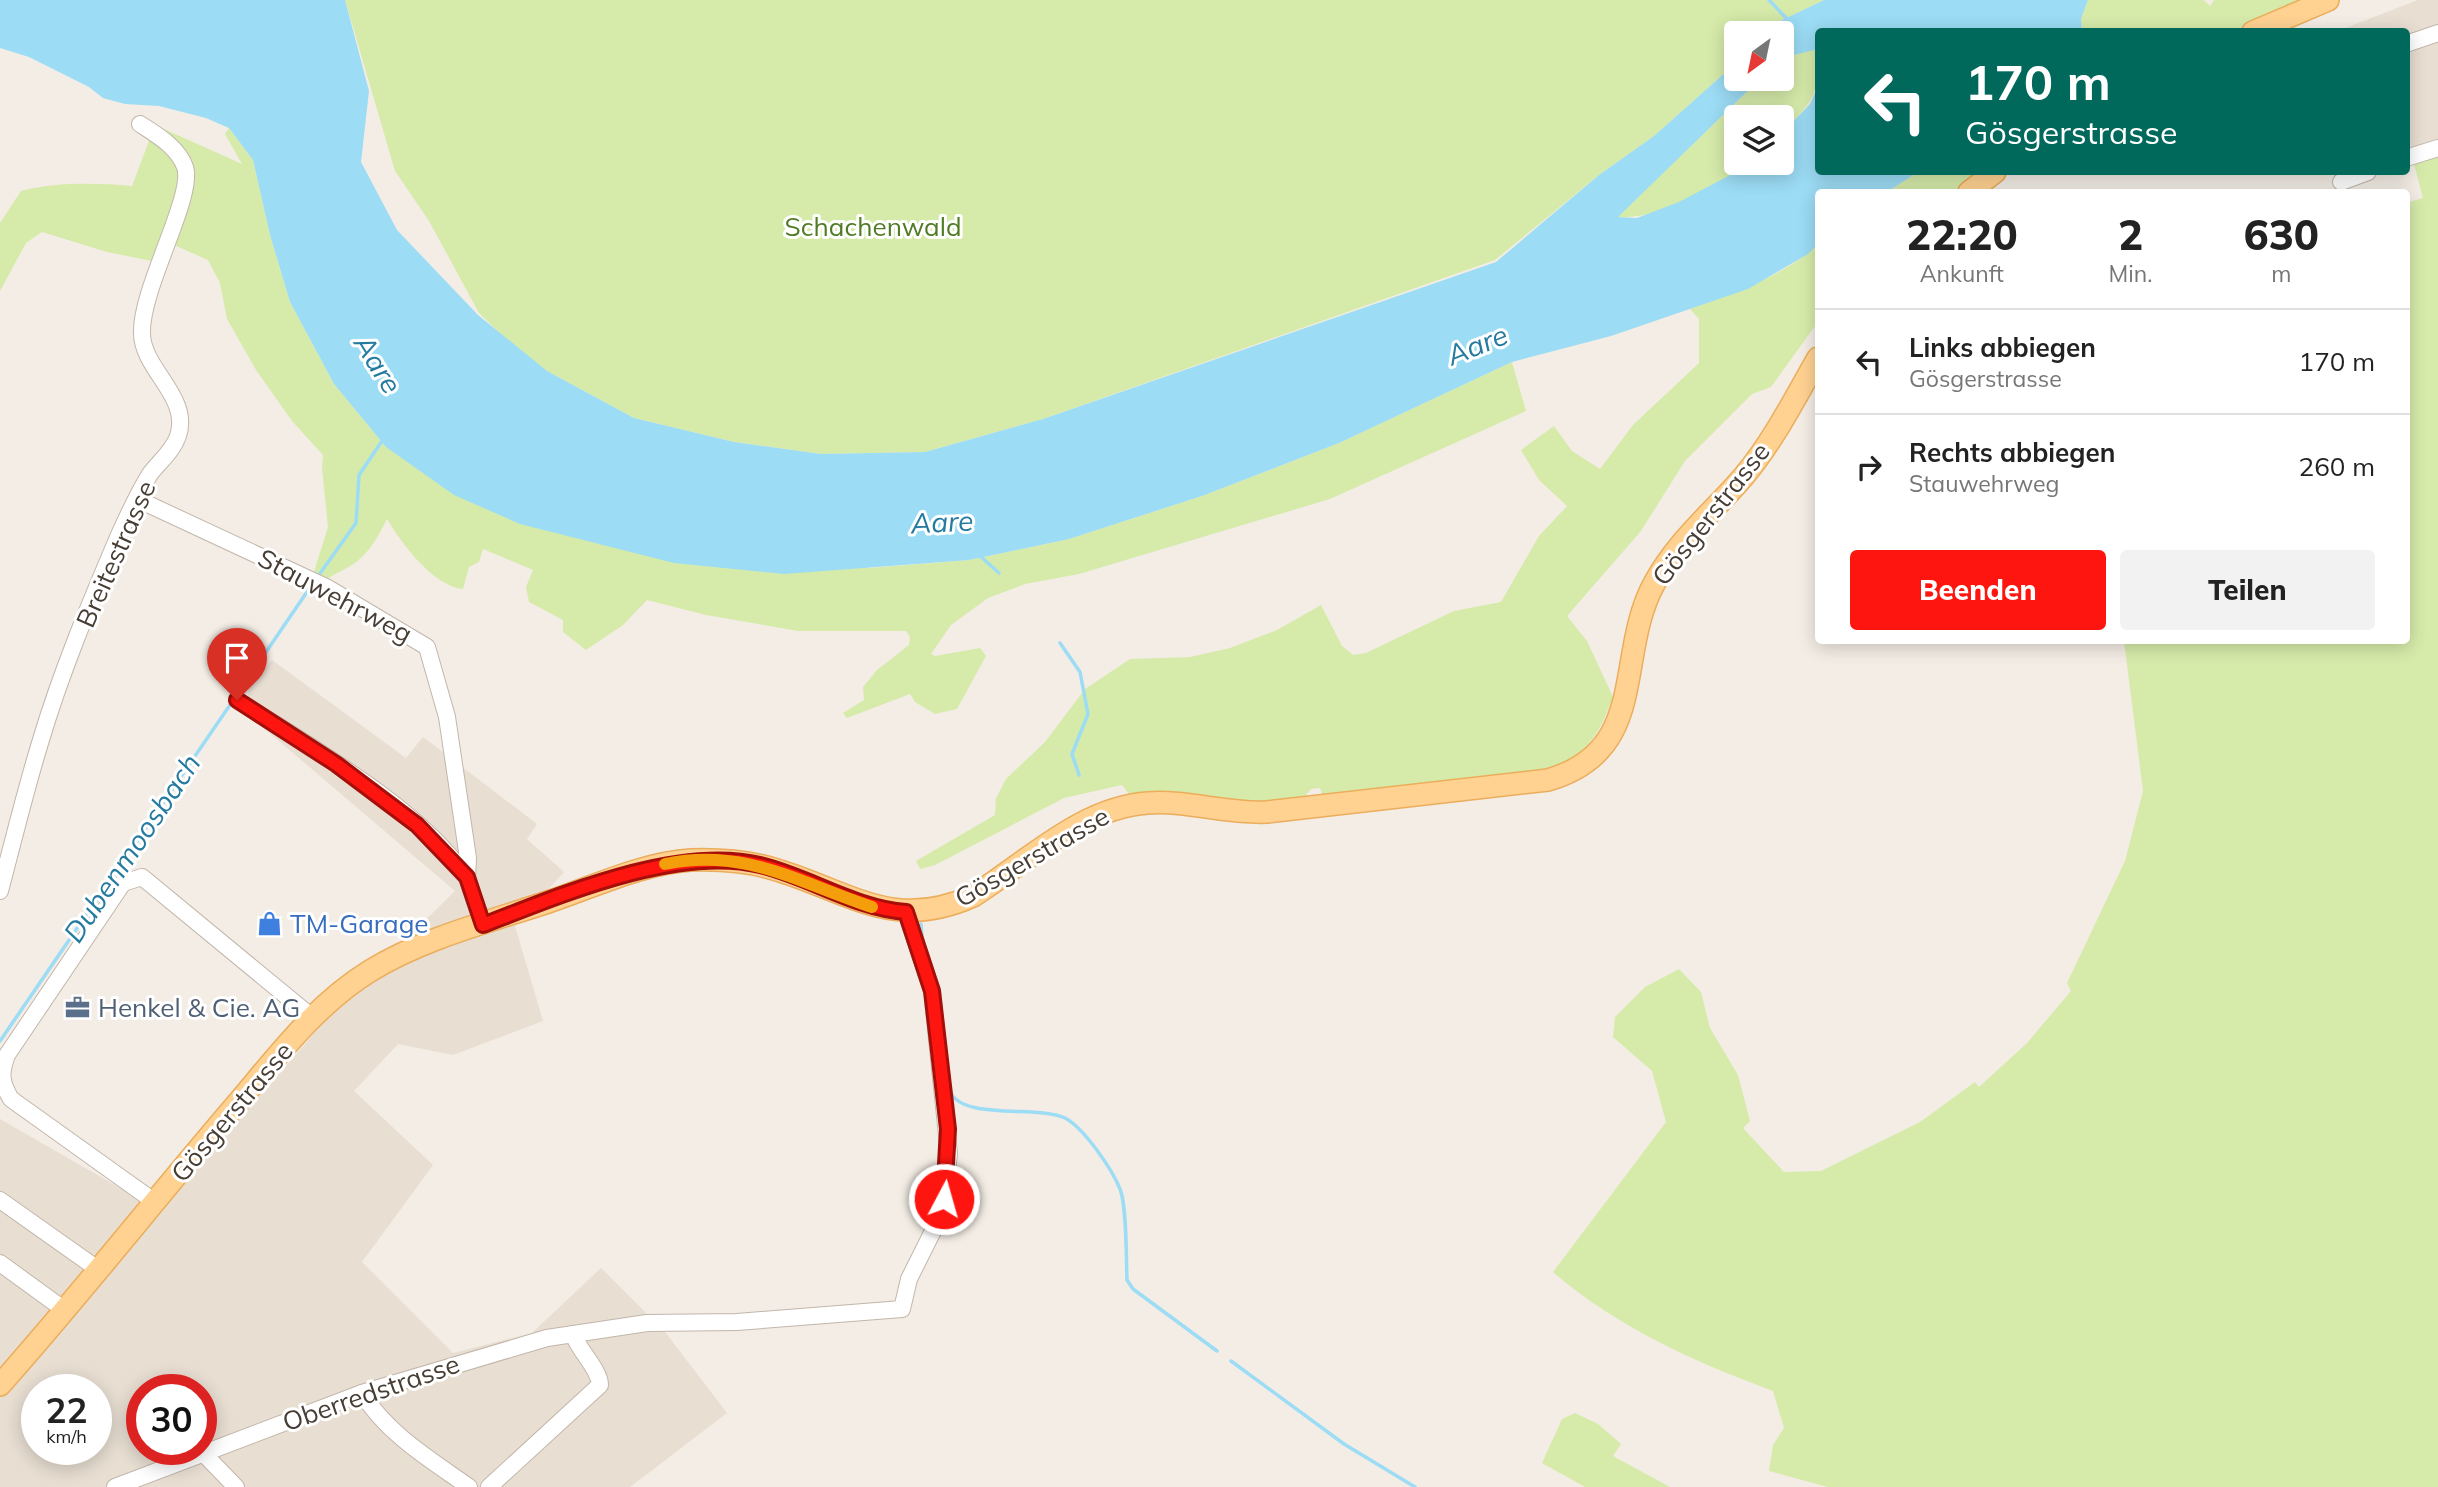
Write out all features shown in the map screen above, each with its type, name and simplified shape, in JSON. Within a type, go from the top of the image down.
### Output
[{"type":"main road","points":[[2262,28],[2328,0]]},
{"type":"main road","points":[[1973,189],[1991,175]]},
{"type":"main road","name":"Gösgerstrasse","points":[[0,1385],[66,1311],[313,1017],[349,985],[394,958],[660,865],[721,860],[760,865],[870,906],[906,912],[939,909],[973,896],[1094,816],[1124,806],[1170,803],[1244,813],[1311,808],[1548,780],[1586,762],[1600,751],[1624,709],[1639,618],[1656,579],[1681,545],[1763,453],[1815,363]]},
{"type":"street","points":[[2410,43],[2438,33]]},
{"type":"street","name":"Breitestrasse","points":[[0,891],[56,694],[119,534],[152,472],[175,443],[180,427],[174,401],[146,353],[142,336],[149,289],[183,198],[187,175],[178,154],[141,124]]},
{"type":"street","points":[[2410,157],[2438,148]]},
{"type":"street","points":[[2341,182],[2360,175]]},
{"type":"street","name":"Stauwehrweg","points":[[137,499],[328,588],[427,647],[447,717],[468,858],[467,877],[483,925]]},
{"type":"street","points":[[237,700],[336,764],[389,803],[417,825],[467,877]]},
{"type":"street","points":[[155,1202],[11,1099],[2,1083],[1,1070],[7,1055],[123,883],[142,877],[313,1017]]},
{"type":"street","name":"Oberredstrasse","points":[[217,1446],[362,1393],[524,1343],[660,1322],[737,1322],[902,1309],[909,1279],[942,1213],[948,1154],[932,991],[906,912]]},
{"type":"street","points":[[0,1200],[99,1270]]},
{"type":"street","points":[[0,1263],[66,1311]]},
{"type":"street","points":[[489,1487],[598,1388],[599,1375],[580,1352],[573,1334]]},
{"type":"street","points":[[362,1393],[373,1409],[412,1448],[469,1487]]},
{"type":"street","name":"Oberredstrasse","points":[[119,1486],[170,1465]]},
{"type":"street","points":[[215,1465],[236,1487]]},
{"type":"shaded area","points":[[2418,0],[2438,0],[2438,148],[2410,157],[2410,28],[2345,28]]},
{"type":"shaded area","points":[[272,660],[406,758],[423,737],[537,824],[527,839],[564,872],[515,926],[543,1021],[453,1055],[398,1044],[354,1091],[433,1165],[362,1262],[453,1353],[532,1333],[601,1268],[665,1332],[727,1413],[630,1487],[0,1487],[0,1119],[160,1211],[337,1007],[455,891],[246,713],[249,688]]},
{"type":"green space","name":"Schachenwald","points":[[345,0],[1824,0],[1780,21],[1724,21],[1724,74],[1654,136],[1599,175],[1495,260],[1043,419],[925,452],[821,454],[734,442],[634,418],[547,371],[516,349],[479,313],[429,221],[395,171]]},
{"type":"green space","points":[[2088,0],[2204,0],[2210,6],[2214,0],[2315,0],[2249,28],[2082,28],[2081,19]]},
{"type":"green space","points":[[1815,50],[1815,88],[1808,104],[1794,120],[1794,105],[1733,105],[1748,91],[1794,91],[1794,53]]},
{"type":"green space","points":[[1724,114],[1724,175],[1733,175],[1669,207],[1652,213],[1617,217]]},
{"type":"green space","points":[[155,125],[242,164],[225,134],[229,128],[253,160],[270,235],[290,302],[334,384],[386,447],[870,568],[969,560],[1069,539],[1202,496],[1339,443],[1512,362],[1526,411],[1330,499],[1079,574],[1025,584],[988,598],[951,625],[931,654],[935,656],[980,648],[986,656],[957,709],[935,714],[915,702],[910,694],[847,718],[843,713],[864,700],[863,687],[877,670],[909,645],[910,637],[906,631],[798,631],[706,615],[647,600],[623,625],[586,650],[563,632],[563,620],[529,602],[526,587],[533,570],[483,549],[479,562],[469,567],[463,589],[452,586],[419,562],[387,519],[375,541],[359,560],[323,584],[312,578],[328,527],[323,455],[292,421],[256,370],[227,319],[220,283],[208,260],[165,241],[157,262],[107,252],[42,232],[26,243],[0,291],[0,223],[21,191],[76,184],[132,186]]},
{"type":"green space","points":[[2438,155],[2438,1487],[1828,1487],[1769,1471],[1773,1445],[1784,1428],[1773,1391],[1714,1368],[1657,1341],[1604,1310],[1553,1272],[1666,1122],[1652,1071],[1613,1037],[1615,1017],[1645,987],[1679,969],[1701,992],[1710,1028],[1738,1075],[1750,1121],[1743,1128],[1784,1172],[1821,1171],[1920,1122],[1975,1082],[1979,1087],[2027,1043],[2071,991],[2067,983],[2125,861],[2143,791],[2124,644],[2410,644],[2410,202],[2423,198],[2414,164]]},
{"type":"green space","points":[[1913,175],[1985,175],[1967,189],[1892,189]]},
{"type":"green space","points":[[1815,247],[1815,326],[1771,387],[1752,394],[1685,461],[1641,531],[1567,616],[1587,641],[1613,697],[1595,736],[1569,760],[1541,771],[1325,802],[1320,788],[1311,789],[1298,805],[1132,798],[1122,785],[1064,798],[935,865],[920,869],[916,861],[995,815],[996,798],[1006,779],[1045,742],[1085,689],[1130,659],[1190,657],[1230,648],[1277,630],[1321,605],[1342,646],[1353,655],[1366,653],[1454,611],[1501,602],[1539,536],[1567,506],[1539,480],[1521,450],[1554,426],[1572,451],[1600,469],[1633,425],[1699,363],[1699,319],[1690,309],[1774,275]]},
{"type":"green space","points":[[1575,1413],[1598,1424],[1621,1444],[1613,1456],[1670,1487],[1585,1487],[1542,1463],[1562,1419]]},
{"type":"water","name":"Aare","points":[[0,0],[345,0],[369,91],[361,162],[397,230],[478,315],[547,371],[634,418],[734,442],[821,454],[925,452],[1043,419],[1496,262],[1599,175],[1654,136],[1724,74],[1724,91],[1748,91],[1733,105],[1724,105],[1724,114],[1618,217],[1637,218],[1679,202],[1730,175],[1794,175],[1794,121],[1810,104],[1815,93],[1815,175],[1913,175],[1892,189],[1815,189],[1815,247],[1808,254],[1748,289],[1611,336],[1512,362],[1339,443],[1202,496],[1069,539],[969,560],[784,574],[674,563],[520,524],[454,495],[386,447],[334,384],[290,302],[270,235],[253,160],[229,128],[206,118],[159,106],[125,104],[103,98],[89,87],[29,57],[0,48]]},
{"type":"water","points":[[1824,0],[2088,0],[2081,19],[2082,28],[1815,28],[1815,50],[1794,55],[1794,21],[1780,21]]},
{"type":"waterway","points":[[1769,0],[1788,20]]},
{"type":"waterway","name":"Dubenmoosbach","points":[[316,579],[356,523],[359,475],[382,441]]},
{"type":"waterway","points":[[980,556],[999,573]]},
{"type":"waterway","name":"Dubenmoosbach","points":[[236,696],[311,586]]},
{"type":"waterway","points":[[1060,643],[1080,672],[1088,714],[1072,754],[1079,775]]},
{"type":"waterway","name":"Dubenmoosbach","points":[[0,1041],[232,702]]},
{"type":"waterway","points":[[921,924],[922,937]]},
{"type":"waterway","points":[[950,1091],[957,1100],[969,1106],[1053,1114],[1072,1123],[1104,1160],[1120,1189],[1125,1220],[1127,1280],[1133,1289],[1217,1351]]},
{"type":"waterway","points":[[1231,1361],[1344,1444],[1415,1487]]},
{"type":"slow traffic","points":[[665,864],[687,861],[743,861],[782,871],[872,907]]},
{"type":"place","name":"TM-Garage","points":[[270,924]]},
{"type":"place","name":"Henkel & Cie. AG","points":[[78,1008]]},
{"type":"route","points":[[237,700],[357,778],[417,825],[467,877],[483,925],[660,865],[687,861],[743,861],[782,871],[870,906],[906,912],[932,991],[948,1129],[947,1185],[944,1199]]}]
